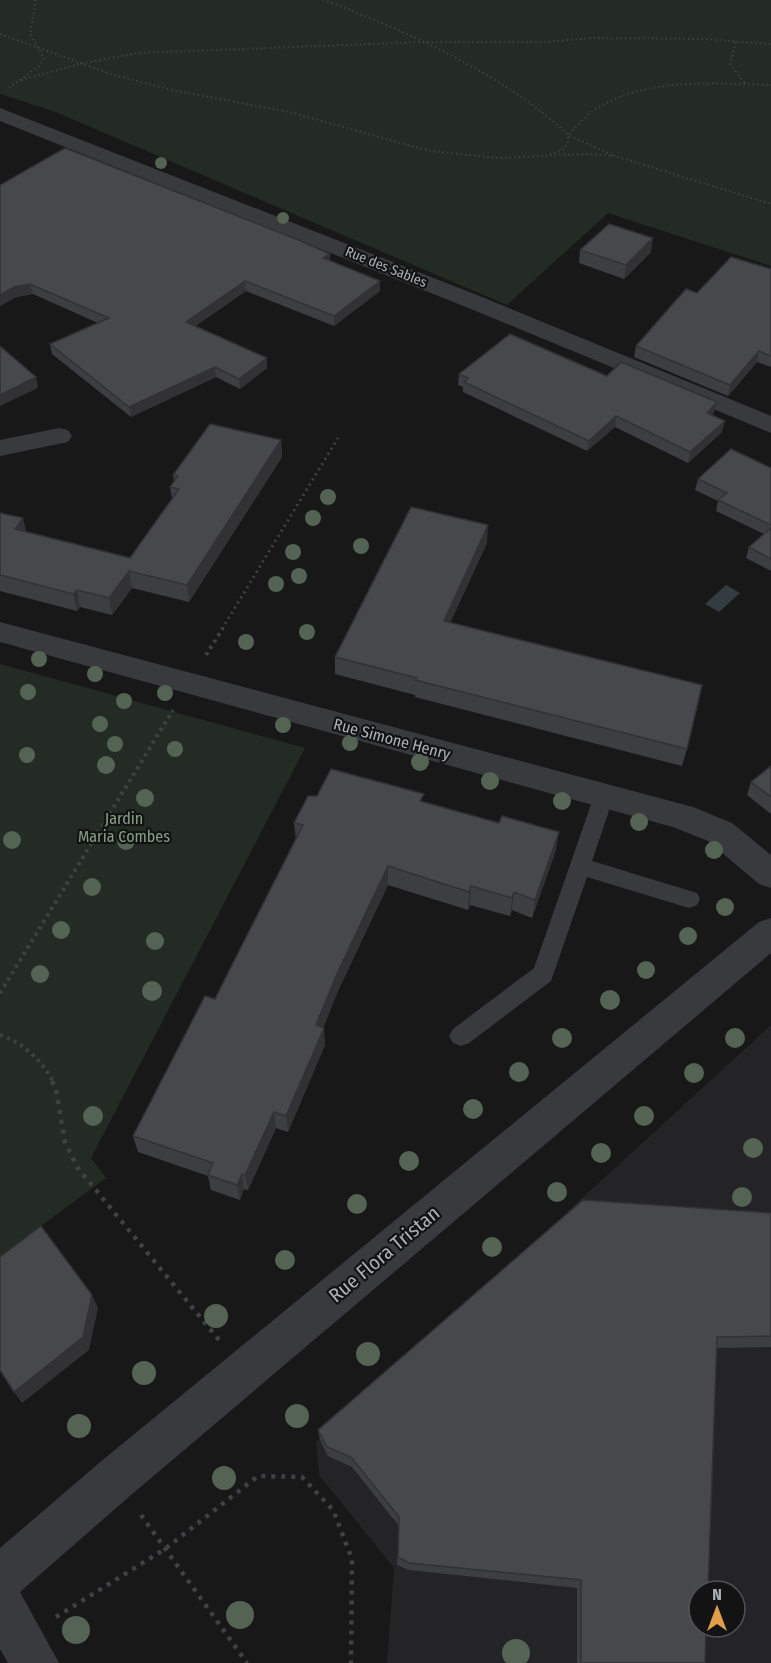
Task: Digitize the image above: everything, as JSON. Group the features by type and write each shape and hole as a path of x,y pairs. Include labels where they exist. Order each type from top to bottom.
{"street":[{"name":"Rue des Sables","path":"0,114 474,302 771,424"},
{"path":"0,448 58,436"},
{"name":"Rue Simone Henry","path":"0,632 188,685 681,816 720,832 771,874"},
{"name":"Rue Flora Tristan","path":"0,1578 245,1370 771,932"},
{"path":"0,1604 35,1663"}],"lane":[{"path":"461,1036 543,974 604,796"},
{"path":"579,866 689,899"}],"path":[{"path":"8,88 40,65 44,58 30,34 36,0"},
{"path":"323,0 424,42 489,78 555,122 568,135 615,156 771,204"},
{"path":"0,34 79,64 172,90 289,112 430,151 498,158 615,156"},
{"path":"21,80 79,64 138,53 279,50 424,42 542,42 641,37 771,44"},
{"path":"736,42 730,64 746,84"},
{"path":"545,156 561,151 568,143 568,135 601,105 655,89 687,84 771,85"},
{"path":"0,993 338,438"},
{"path":"0,1035 18,1041 47,1070 56,1090 65,1142 77,1167 245,1370"},
{"path":"55,1617 165,1549 258,1476 302,1477 333,1510 352,1559 351,1663"},
{"path":"115,1479 247,1663"}],"shaded area":[{"path":"726,585 740,593 719,612 705,604"},
{"path":"771,1025 771,1663 387,1663 394,1568 319,1475 316,1442"}],"green space":[{"path":"0,0 771,0 771,266 608,213 507,305 53,111 0,94"},
{"name":"Jardin Maria Combes","path":"0,664 305,748 91,1158 106,1178 0,1256"}],"building":[{"path":"65,148 301,241 330,254 323,258 380,281 334,316 245,281 186,322 267,358 239,379 215,367 129,407 50,344 109,318 30,284 14,287 0,295 0,185"},
{"path":"609,224 653,238 626,265 580,250"},
{"path":"731,257 771,269 771,356 759,351 730,385 636,346 686,289 697,293"},
{"path":"510,334 607,376 621,362 717,402 707,413 725,421 690,452 616,416 589,441 464,382 468,378 459,374"},
{"path":"0,346 36,377 0,395"},
{"path":"210,424 281,440 187,585 129,571 109,598 77,590 73,594 0,575 0,513 23,518 15,529 130,558 179,489 170,487 178,476 173,475"},
{"path":"731,449 771,468 771,525 718,500 727,493 698,479"},
{"path":"411,507 488,525 444,621 702,685 687,749 415,680 417,678 335,657"},
{"path":"771,528 771,559 749,547"},
{"path":"771,766 771,797 751,782"},
{"path":"331,769 424,794 420,801 499,823 502,816 559,832 535,900 514,892 512,898 471,886 469,892 388,866 336,976 316,1025 324,1028 286,1116 274,1112 245,1175 242,1174 237,1185 208,1175 213,1163 133,1136 205,996 215,999 303,825 294,823 308,796 317,796"},
{"path":"583,1200 771,1213 771,1336 717,1337 708,1579 687,1579 687,1639 706,1639 705,1663 581,1663 581,1580 409,1563 398,1557 399,1517 351,1457 327,1447 318,1430"},
{"path":"41,1226 92,1295 83,1337 14,1392 0,1370 0,1257"}]}
